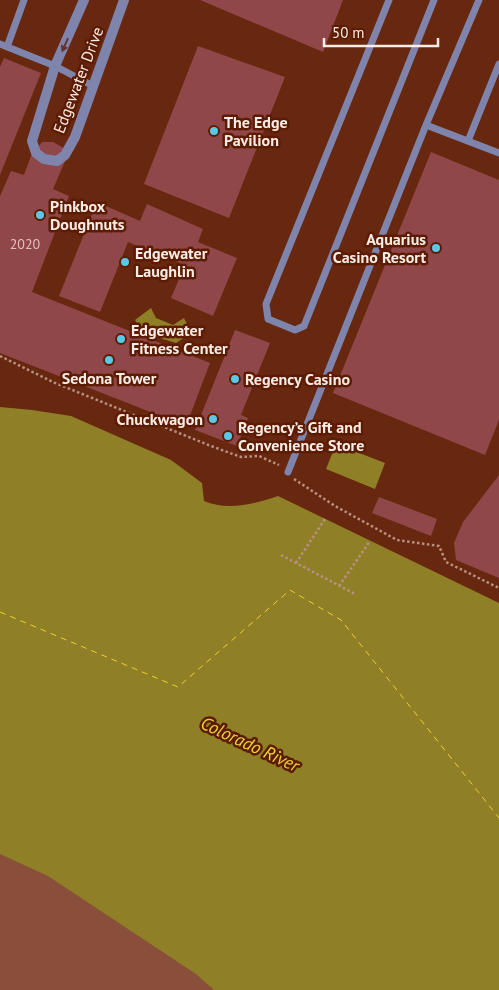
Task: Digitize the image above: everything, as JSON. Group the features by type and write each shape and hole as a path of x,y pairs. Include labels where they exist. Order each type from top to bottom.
{"street":[{"name":"Edgewater Drive","path":"84,0 55,66 32,141 36,153 44,159 57,161 65,155 74,137 124,0"}],"lane":[{"path":"24,0 3,45 55,66 93,86"},
{"path":"389,0 266,304 268,319 295,330 304,326 434,0"},
{"path":"288,472 426,125 479,0"},
{"path":"468,141 499,64"},
{"path":"426,125 499,153"}],"path":[{"path":"0,356 55,383 211,446 242,456 259,456 282,466 293,478 335,506 397,540 439,546 446,562 499,588"},
{"path":"296,563 325,519"},
{"path":"339,586 370,540"},
{"path":"281,555 355,594"}],"shaded area":[{"path":"0,803 423,990 0,990"}],"water":[{"path":"151,308 156,318 173,325 184,318 191,333 176,343 143,333 135,320"},
{"name":"Colorado River","path":"0,407 71,416 171,460 202,483 204,501 213,504 222,506 241,505 260,502 278,496 499,603 499,990 214,990 196,974 48,876 0,854"},
{"path":"336,444 385,463 375,489 326,469"}],"building":[{"path":"200,0 343,0 323,52"},
{"name":"The Edge Pavilion","path":"198,46 285,77 229,218 144,184"},
{"path":"4,58 41,73 0,175 0,67"},
{"name":"Sedona Tower","path":"42,142 53,142 64,148 66,159 53,189 69,196 32,292 210,363 186,426 0,353 0,196 11,171 24,175 31,156"},
{"path":"431,152 499,180 499,420 485,455 333,393"},
{"path":"97,202 140,221 147,204 203,229 198,242 237,258 213,316 171,298 185,265 128,242 100,312 59,296"},
{"name":"Regency Casino","path":"235,330 270,343 241,415 248,418 237,446 195,430"},
{"path":"499,475 499,578 456,560 454,543 463,522"},
{"path":"379,497 437,519 431,536 372,513"}],"ferry route":[{"path":"0,612 178,687 290,590 341,620 499,818"}],"place":[{"name":"The Edge Pavilion","path":"214,131"},
{"name":"Pinkbox Doughnuts","path":"40,215"},
{"name":"Aquarius Casino Resort","path":"436,248"},
{"name":"Edgewater Laughlin","path":"125,262"},
{"name":"Edgewater Fitness Center","path":"121,339"},
{"name":"Sedona Tower","path":"109,360"},
{"name":"Regency Casino","path":"235,379"},
{"name":"Chuckwagon","path":"213,419"},
{"name":"Regency’s Gift and Convenience Store","path":"228,436"}]}
